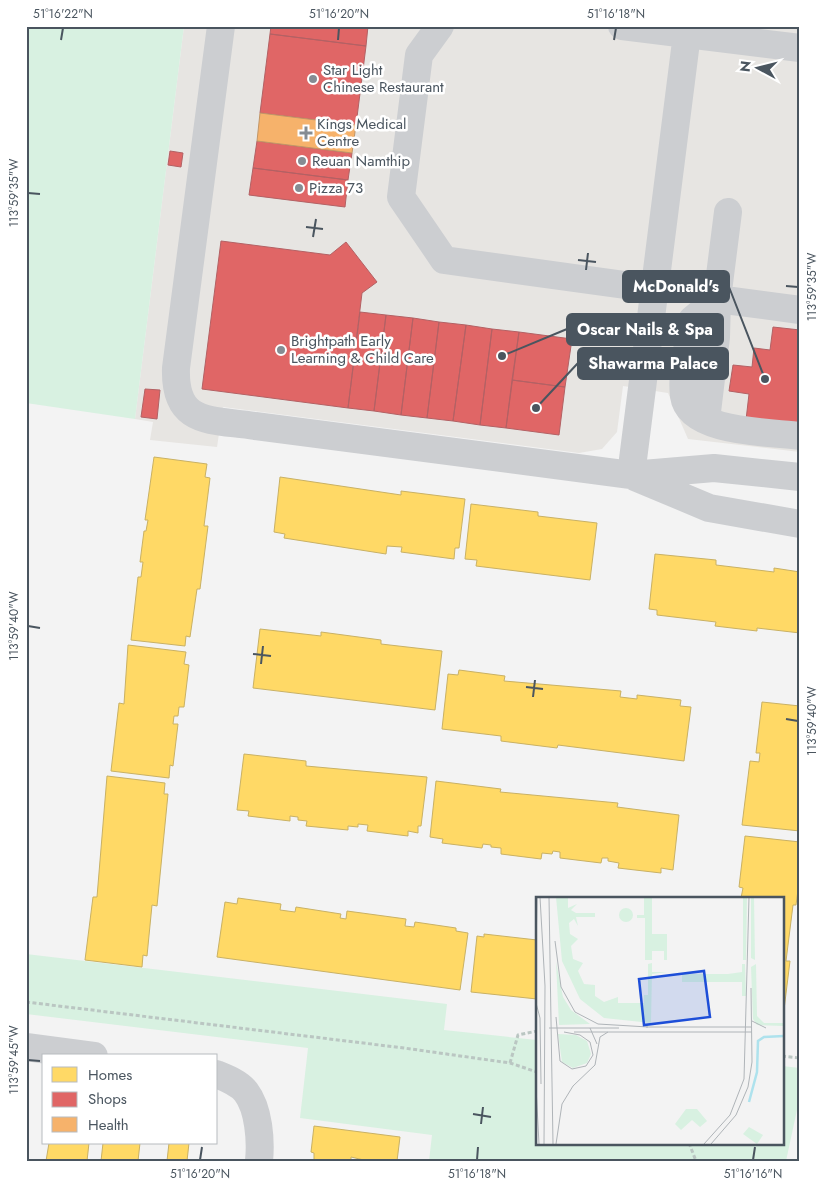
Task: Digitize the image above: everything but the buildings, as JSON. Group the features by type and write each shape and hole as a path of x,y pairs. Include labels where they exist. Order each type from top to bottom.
{"street":[{"path":"221,26 176,368 176,386 182,405 196,416 255,426 631,475 714,468 800,477"},
{"path":"440,26 420,54 401,197 444,260 654,289"},
{"path":"622,26 687,30 800,48"},
{"path":"631,475 687,30"},
{"path":"728,212 717,299 692,320 685,370 684,397 693,412 714,426 800,436"},
{"path":"717,299 800,310"},
{"path":"631,475 709,508 800,524"},
{"path":"26,1047 79,1054"},
{"path":"218,1075 230,1079 246,1092 261,1139 259,1161"}],"path":[{"path":"26,1002 510,1063 536,1072"},
{"path":"510,1063 518,1035 536,1032"},
{"path":"784,1056 800,1058"},
{"path":"689,1144 696,1161"}],"shaded area":[{"path":"184,26 800,26 800,452 688,439 668,393 623,386 617,432 602,449 579,453 223,407 217,447 150,440 153,422 135,419"}],"green space":[{"path":"26,26 184,26 135,419 26,403"},
{"path":"26,954 447,1004 444,1030 536,1040 536,1144 784,1144 784,1066 800,1068 800,1096 786,1161 429,1161 432,1135 300,1118 308,1048 26,1014"}],"place":[{"name":"Star Light Chinese Restaurant","path":"313,79"},
{"name":"Kings Medical Centre","path":"306,133"},
{"name":"Reuan Namthip","path":"302,161"},
{"name":"Pizza 73","path":"299,188"},
{"name":"Brightpath Early Learning & Child Care","path":"281,350"},
{"name":"Oscar Nails & Spa","path":"502,356"},
{"name":"McDonald's","path":"765,379"},
{"name":"Shawarma Palace","path":"536,408"}]}
